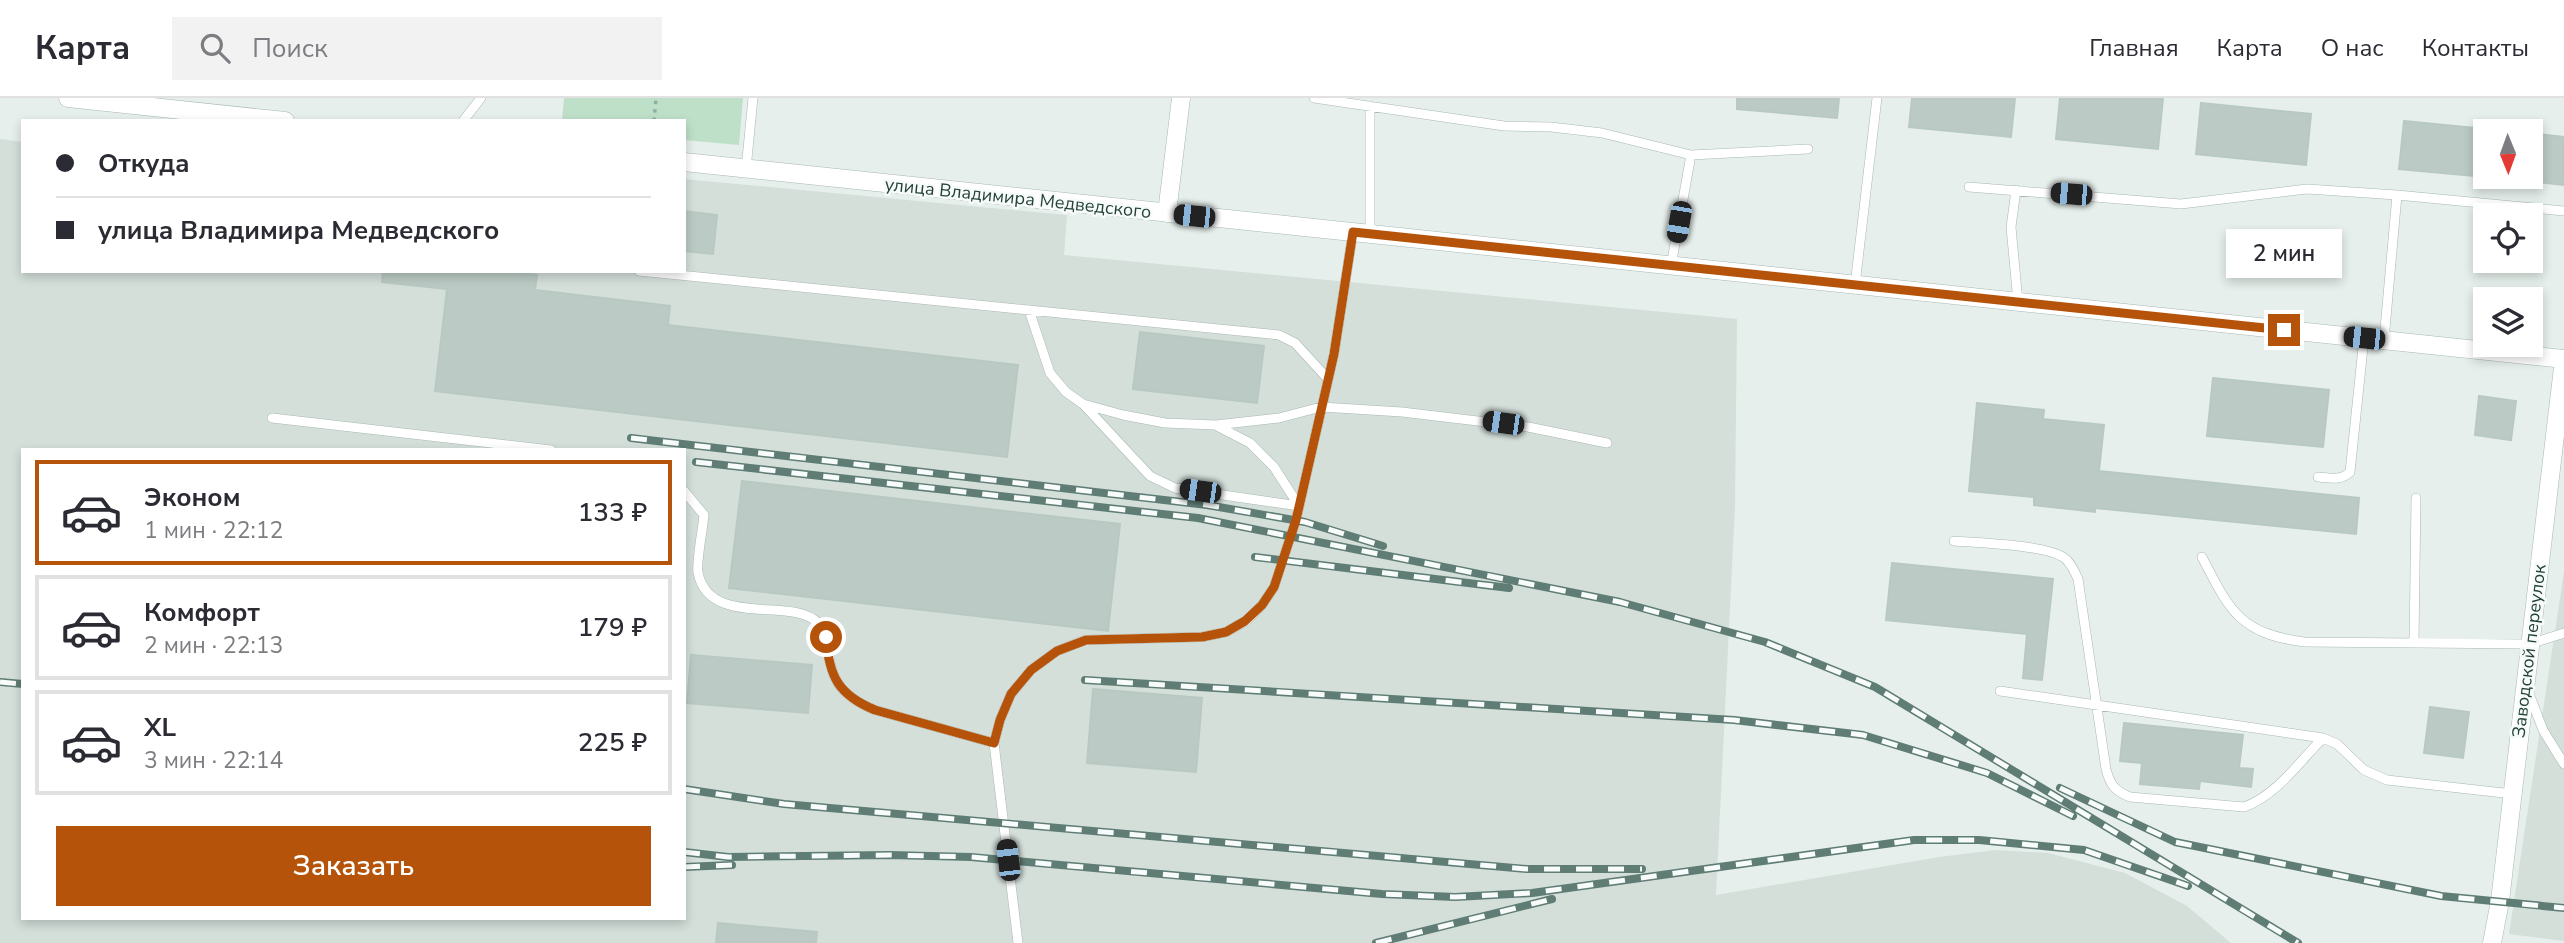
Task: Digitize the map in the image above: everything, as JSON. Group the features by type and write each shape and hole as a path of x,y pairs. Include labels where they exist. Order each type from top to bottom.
{"street":[{"path":"68,98 266,119"},
{"path":"1167,213 1181,98"},
{"name":"улица Владимира Медведского","path":"686,163 2564,359"},
{"name":"Заводской переулок","path":"2492,943 2500,901 2564,359"}],"lane":[{"path":"465,119 481,98"},
{"path":"746,169 752,98"},
{"path":"1314,98 1504,126 1551,127 1602,133 1691,155 1808,149"},
{"path":"1855,285 1877,98"},
{"path":"1018,943 994,743 1000,720 1011,694 1031,670 1057,651 1086,640 1202,637 1226,632 1245,621 1262,605 1274,587 1299,506 1361,233 1370,106"},
{"path":"1671,266 1691,155"},
{"path":"1969,187 2181,204 2294,190 2398,195 2564,211"},
{"path":"2016,190 2011,227 2018,302"},
{"path":"2384,341 2398,195"},
{"path":"659,273 1279,335 1295,343 1328,379"},
{"path":"1029,310 1050,373 1150,476 1175,488 1299,506"},
{"path":"2318,477 2338,479 2350,472 2364,338"},
{"path":"1083,404 1165,423 1216,425 1279,418 1321,407 1454,416 1607,443"},
{"path":"272,418 534,448"},
{"path":"1216,425 1250,443 1274,467 1299,506"},
{"path":"686,493 704,515 698,573 706,589 716,599 731,606 811,615 821,625 826,637 835,679 856,703 994,743"},
{"path":"2414,643 2416,498"},
{"path":"1954,541 2042,550 2062,556 2073,566 2078,579 2110,783 2118,792 2130,797 2244,807 2257,803 2268,794 2323,738"},
{"path":"2202,557 2231,609 2250,626 2275,638 2304,642 2530,643 2564,633"},
{"path":"2525,683 2543,730 2564,764"},
{"path":"2000,691 2323,738 2337,744 2364,770 2387,780 2513,794"}],"path":[{"path":"654,119 656,98"}],"shaded area":[{"path":"0,139 21,142 21,273 686,273 686,179 1067,215 1064,255 1737,319 1735,505 1716,895 1939,857 1995,850 2048,853 2125,873 2187,906 2231,943 0,943"},
{"path":"2564,572 2564,941 2509,934"}],"green space":[{"path":"564,98 743,98 739,145 686,140 686,119 562,119"}],"building":[{"path":"1737,98 1839,98 1837,118 1737,109"},
{"path":"1912,98 2015,98 2011,137 1909,127"},
{"path":"2060,98 2163,98 2158,149 2056,139"},
{"path":"2201,103 2311,114 2306,165 2196,154"},
{"path":"2404,121 2473,128 2473,176 2399,169"},
{"path":"2543,135 2564,137 2564,185 2543,183"},
{"path":"686,211 717,215 713,254 686,251"},
{"path":"383,273 537,275 535,290 670,306 668,325 1018,365 1007,457 435,391 447,289 382,282"},
{"path":"1140,332 1264,346 1257,403 1133,389"},
{"path":"2213,378 2329,390 2323,447 2207,436"},
{"path":"2479,396 2516,401 2511,440 2475,435"},
{"path":"1977,403 2044,410 2043,419 2104,425 2099,471 2359,498 2356,534 2095,508 2095,512 2034,505 2034,497 1969,491"},
{"path":"742,481 1120,524 1108,631 729,588"},
{"path":"1892,563 2053,579 2042,680 2023,678 2027,634 1886,620"},
{"path":"691,655 812,665 808,713 687,703"},
{"path":"1093,689 1202,698 1196,772 1087,763"},
{"path":"2430,707 2469,712 2463,758 2424,753"},
{"path":"2124,723 2243,735 2239,768 2253,769 2251,787 2200,781 2199,789 2140,784 2142,763 2120,761"},
{"path":"718,923 817,932 816,943 716,943"}],"railway":[{"path":"631,438 1207,505 1305,522 1383,546"},
{"path":"696,462 1198,518 1620,602 1765,642 1875,687 2298,943"},
{"path":"1255,557 1509,588"},
{"path":"1085,680 1734,720 1863,735 1987,773 2073,816"},
{"path":"0,682 21,684"},
{"path":"2060,788 2175,842 2441,896 2564,908"},
{"path":"686,789 784,804 1527,869 1642,869"},
{"path":"686,852 728,857 971,857 1382,894 1455,897 1532,893 1914,840 1979,840 2084,850 2188,886"},
{"path":"686,867 732,865"},
{"path":"1376,943 1552,899"}],"route":[{"path":"826,637 835,679 856,703 994,743 1011,694 1031,670 1057,651 1086,640 1202,637 1226,632 1245,621 1262,605 1274,587 1296,520 1334,354 1353,232 2284,330"}]}
